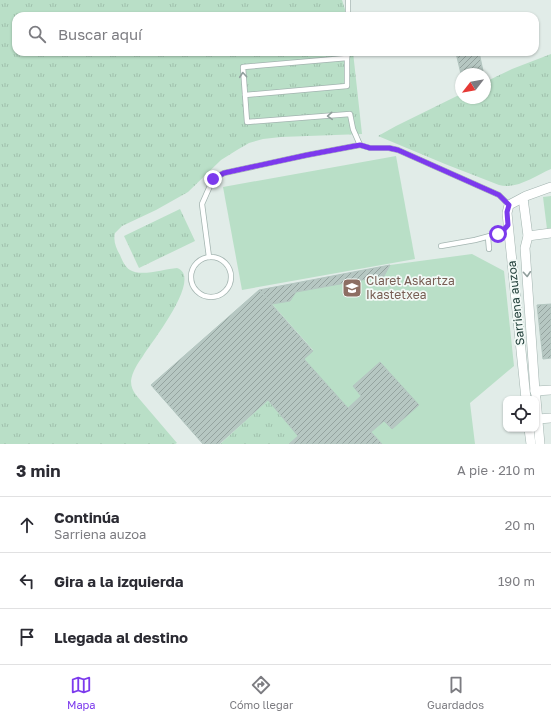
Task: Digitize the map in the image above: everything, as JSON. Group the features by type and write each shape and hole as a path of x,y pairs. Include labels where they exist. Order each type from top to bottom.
{"street":[{"path":"509,205 551,187"},
{"path":"523,198 528,236 524,248 536,396 551,390"},
{"name":"Sarriena auzoa","path":"509,205 507,212 508,225 526,396"},
{"path":"528,236 551,233"},
{"path":"539,419 551,418"},
{"path":"529,432 531,444"},
{"path":"539,432 540,444"}],"lane":[{"path":"348,0 348,12"},
{"path":"245,95 347,86 347,58 243,67 245,95 247,122 350,114 352,129 360,145"},
{"path":"209,257 202,204 213,179 224,173 360,145 370,148 389,148 398,150 499,195 509,205"},
{"path":"441,246 501,233 508,225"},
{"path":"488,237 489,249"},
{"path":"209,257 216,257 222,260 230,271 231,278 226,290 214,296 201,294 193,285 191,279 194,267 203,258 209,257"}],"green space":[{"path":"0,0 342,0 346,12 12,12 12,56 353,56 362,134 281,137 263,139 249,143 221,160 188,192 156,210 122,226 115,233 114,239 116,247 124,263 130,270 146,273 177,268 184,274 184,284 180,297 173,311 137,365 131,381 135,393 177,443 0,444"},
{"path":"551,54 551,169 519,184 512,186 499,185 378,136 455,97 455,104 491,104 491,79 512,69"},
{"path":"396,156 415,259 242,290 223,187"},
{"path":"551,196 551,229 547,229 543,197"},
{"path":"180,209 195,241 139,268 124,236"},
{"path":"472,254 504,271 514,366 470,403 475,444 382,444 371,432 384,421 392,429 418,405 380,362 353,386 361,396 348,408 304,359 313,350 272,304 290,301 296,292 384,276 390,265"},
{"path":"268,400 298,436 289,444 220,444"}],"building":[{"path":"457,56 480,56 482,68 460,68"},
{"path":"390,265 384,276 296,292 290,301 272,304 259,290"},
{"path":"259,290 313,351 304,359 348,408 361,396 353,386 380,362 419,405 392,429 384,421 371,432 382,444 289,444 298,436 268,400 219,444 203,444 151,385"},
{"path":"551,304 551,358 543,359 537,305"}],"place":[{"name":"Claret Askartza Ikastetxea","path":"352,288"}],"route":[{"path":"213,179 224,173 360,145 370,148 389,148 398,150 499,195 509,205 507,212 508,225 501,233 498,234"}]}
